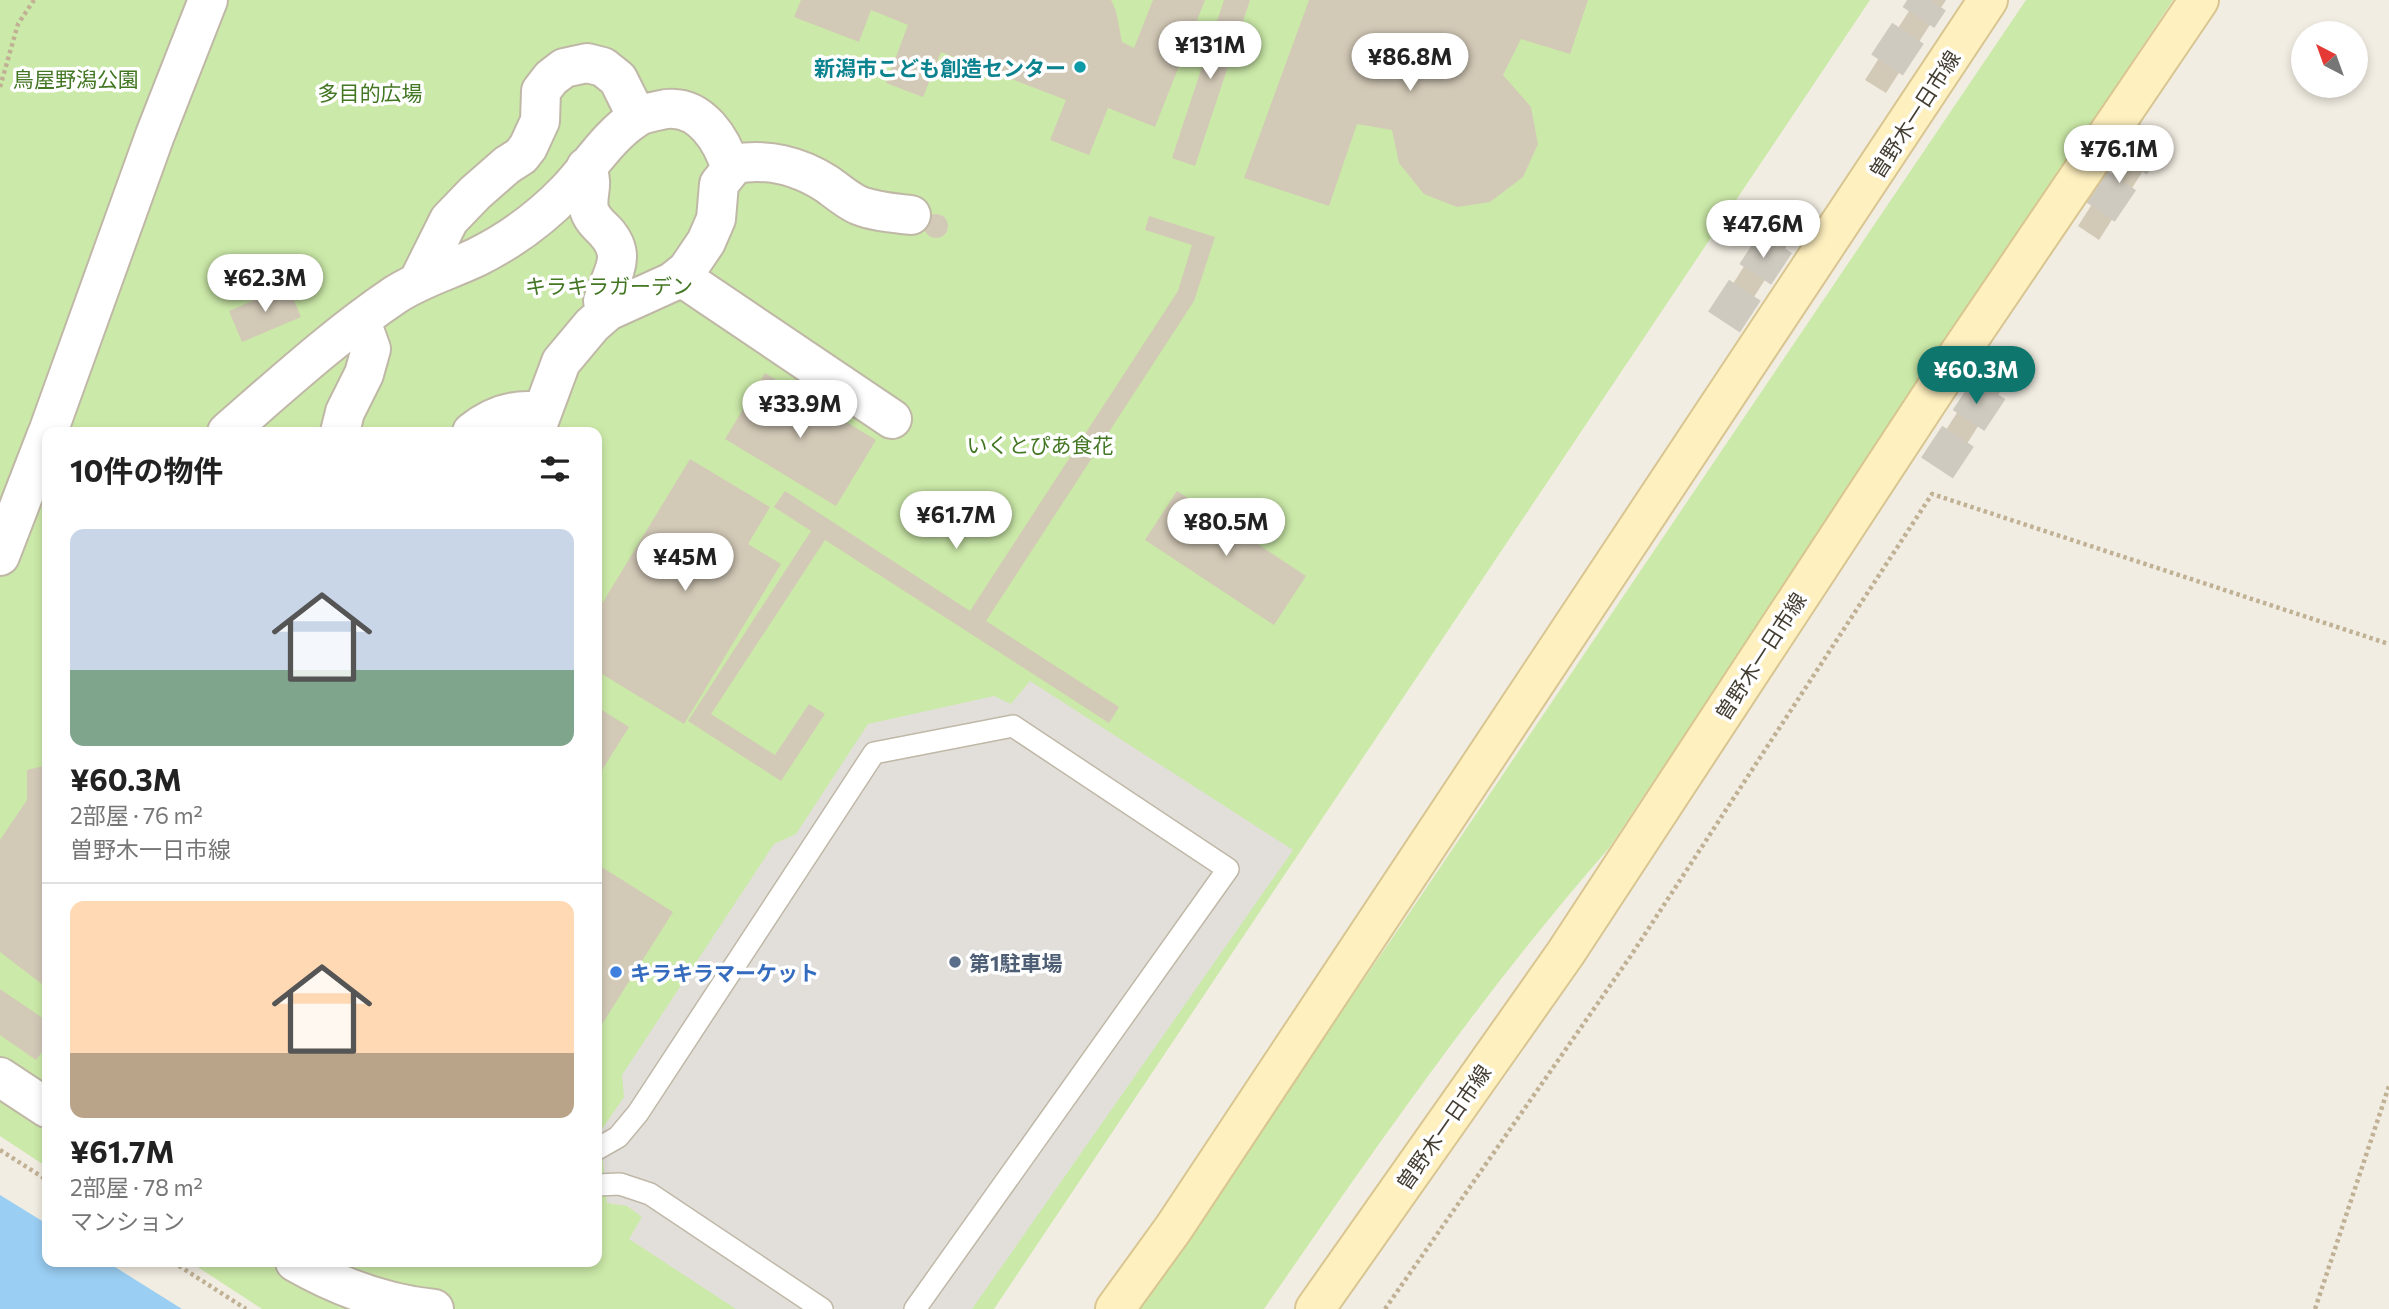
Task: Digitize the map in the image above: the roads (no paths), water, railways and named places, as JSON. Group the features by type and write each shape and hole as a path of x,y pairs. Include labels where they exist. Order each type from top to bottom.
{"main road":[{"name":"曽野木一日市線","path":"1115,1309 1173,1229 1988,0"},
{"name":"曽野木一日市線","path":"1315,1309 1565,954 1952,364 2199,0"}],"street":[{"path":"50,427 155,135 208,0"},
{"path":"418,282 449,220 475,193 521,156 528,147 540,121 541,91 551,78 564,68 587,63 603,67 618,79 636,117"},
{"path":"233,427 395,295 509,239 567,191 586,167 636,117 669,109 687,112 700,118 715,134 726,153 731,169"},
{"path":"479,427 490,419 526,409 538,422 561,362 579,340 608,311 672,282 687,270 706,242 716,219 719,184 735,164 751,161 776,162 825,183 858,204 911,215"},
{"path":"586,167 590,176 590,211 617,247 615,274 603,301 608,311"},
{"path":"680,276 892,419"},
{"path":"341,427 345,412 364,374 371,349 361,321"},
{"path":"0,556 42,448"},
{"path":"0,1077 42,1105"},
{"path":"306,1267 360,1292 412,1307 434,1309"}],"lane":[{"path":"602,1146 618,1137 638,1113 874,753 1013,726 1228,869 915,1309"},
{"path":"602,1185 620,1184 650,1194 822,1309"}],"water":[{"path":"0,1195 42,1221 42,1267 115,1267 182,1309 0,1309"}],"tunnel":[{"path":"1887,65 1930,0"},
{"path":"2099,211 2159,123"},
{"path":"1724,322 1791,220"},
{"path":"1937,468 2004,367"}],"place":[{"name":"新潟市こども創造センター","path":"1080,67"},
{"name":"第1駐車場","path":"955,962"},
{"name":"キラキラマーケット","path":"616,972"}],"park label":[{"name":"鳥屋野潟公園","path":"76,78"},
{"name":"多目的広場","path":"370,92"},
{"name":"キラキラガーデン","path":"609,285"},
{"name":"いくとぴあ食花","path":"1040,444"}]}
